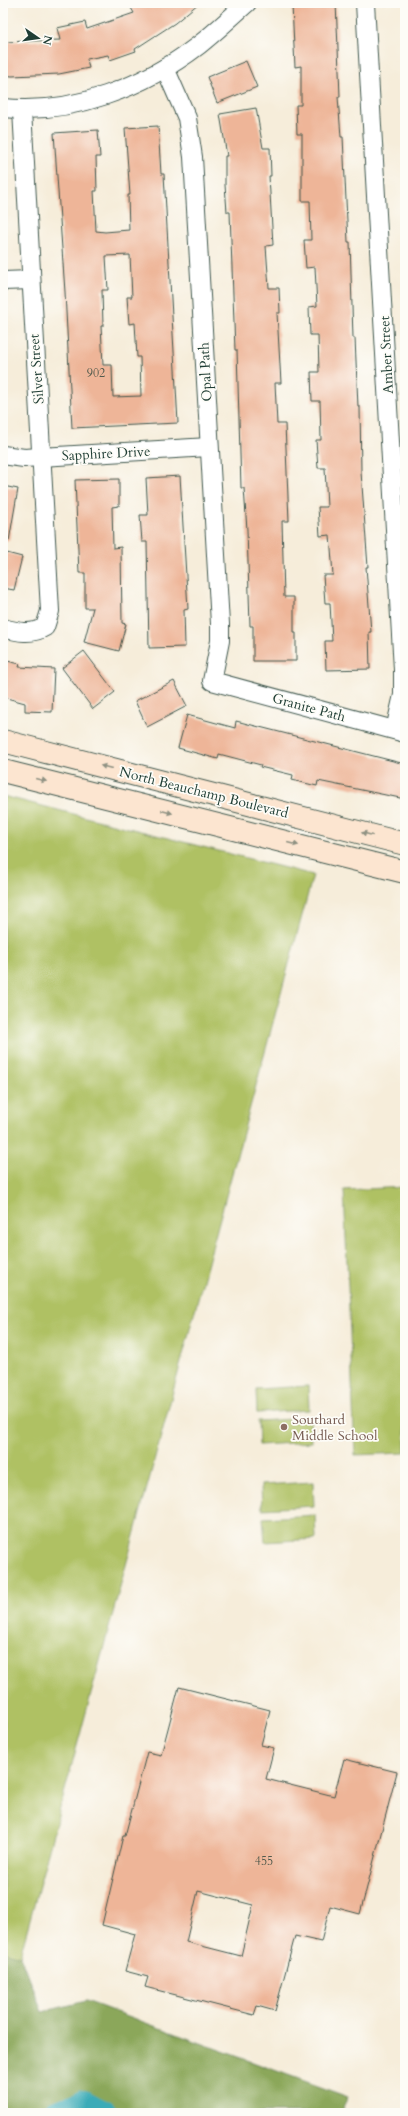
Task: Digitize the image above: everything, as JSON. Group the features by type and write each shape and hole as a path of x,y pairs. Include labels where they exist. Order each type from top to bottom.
{"street":[{"path":"3,108 22,110 76,103 141,82 199,45 247,3"},
{"name":"Amber Street","path":"365,3 403,670 403,695 400,731"},
{"name":"Opal Path","path":"165,68 181,102 191,136 220,641 212,681"},
{"name":"Silver Street","path":"3,628 30,632 38,631 45,627 49,620 50,598 22,110"},
{"path":"3,281 31,280"},
{"name":"Sapphire Drive","path":"3,455 24,458 209,447"},
{"name":"Granite Path","path":"212,681 400,731"},
{"name":"North Beauchamp Boulevard","path":"3,741 405,844"},
{"name":"North Beauchamp Boulevard","path":"3,771 405,872"}],"green space":[{"path":"3,796 313,875 20,1956 3,1951"},
{"path":"405,1187 405,1453 355,1455 344,1190"},
{"path":"308,1386 309,1410 257,1413 256,1389"},
{"path":"310,1418 311,1442 259,1445 258,1421"},
{"path":"313,1482 314,1506 262,1509 261,1485"},
{"path":"315,1515 316,1539 265,1542 263,1518"},
{"path":"3,1951 20,1956 42,2012 86,2001 348,2097 340,2113 3,2113"}],"building":[{"path":"128,3 199,3 175,23 135,49 136,51 110,60 108,55 87,59 89,68 59,74 3,75 3,42 60,40 57,28 85,22 87,29 134,13"},
{"path":"336,3 340,97 338,97 341,137 343,137 348,242 350,242 353,338 355,338 358,407 360,407 361,472 371,632 369,632 370,669 326,670 325,641 332,641 330,603 325,603 323,575 333,575 330,535 320,536 318,507 327,507 325,468 318,468 316,440 321,440 320,401 312,401 311,372 319,372 318,335 310,335 309,307 317,306 315,267 306,268 304,240 311,240 310,201 302,201 302,134 297,134 296,105 301,105 301,66 295,67 292,5"},
{"path":"246,61 257,87 217,103 207,77"},
{"path":"256,108 263,148 270,148 271,176 269,176 273,245 266,246 269,288 279,288 280,313 277,313 281,383 275,383 277,424 285,424 289,521 282,521 284,597 294,597 296,661 253,661 253,626 250,626 247,530 244,488 241,488 237,350 235,350 230,212 227,212 225,185 225,156 227,156 220,114"},
{"path":"158,126 161,174 164,174 178,423 72,428 65,292 54,133 98,130 100,157 96,157 97,191 94,191 96,231 105,232 129,230 128,195 130,195 125,128","holes":["130,255 132,297 127,297 129,324 135,323 137,357 140,357 141,396 113,397 112,365 103,365 101,326 103,326 102,290 108,290 106,256"]},
{"path":"180,476 188,609 184,610 185,647 149,648 147,542 142,542 140,515 148,515 146,478"},
{"path":"119,479 119,506 112,507 113,548 121,547 122,623 126,624 119,651 84,642 93,608 85,608 85,573 79,573 75,480"},
{"path":"3,486 18,489 9,541 3,541"},
{"path":"3,552 22,557 14,590 3,588"},
{"path":"84,651 115,692 93,709 62,668"},
{"path":"3,660 20,664 19,667 54,669 52,712 25,711 25,703 3,697"},
{"path":"174,681 187,706 147,727 135,701"},
{"path":"187,715 235,728 236,721 405,764 405,799 318,781 317,786 292,780 293,775 260,767 261,765 219,754 218,759 178,748"},
{"path":"179,1687 270,1710 261,1745 274,1748 266,1779 334,1796 344,1759 397,1772 360,1914 330,1906 321,1942 295,1936 275,2011 257,2006 254,2015 145,1987 148,1977 125,1971 135,1934 102,1925 123,1836 125,1836 147,1752 161,1755","holes":["198,1891 253,1905 241,1956 186,1942"]}],"waterway":[{"path":"57,2113 84,2103 103,2113"}],"place":[{"name":"Southard Middle School","path":"284,1427"}]}
